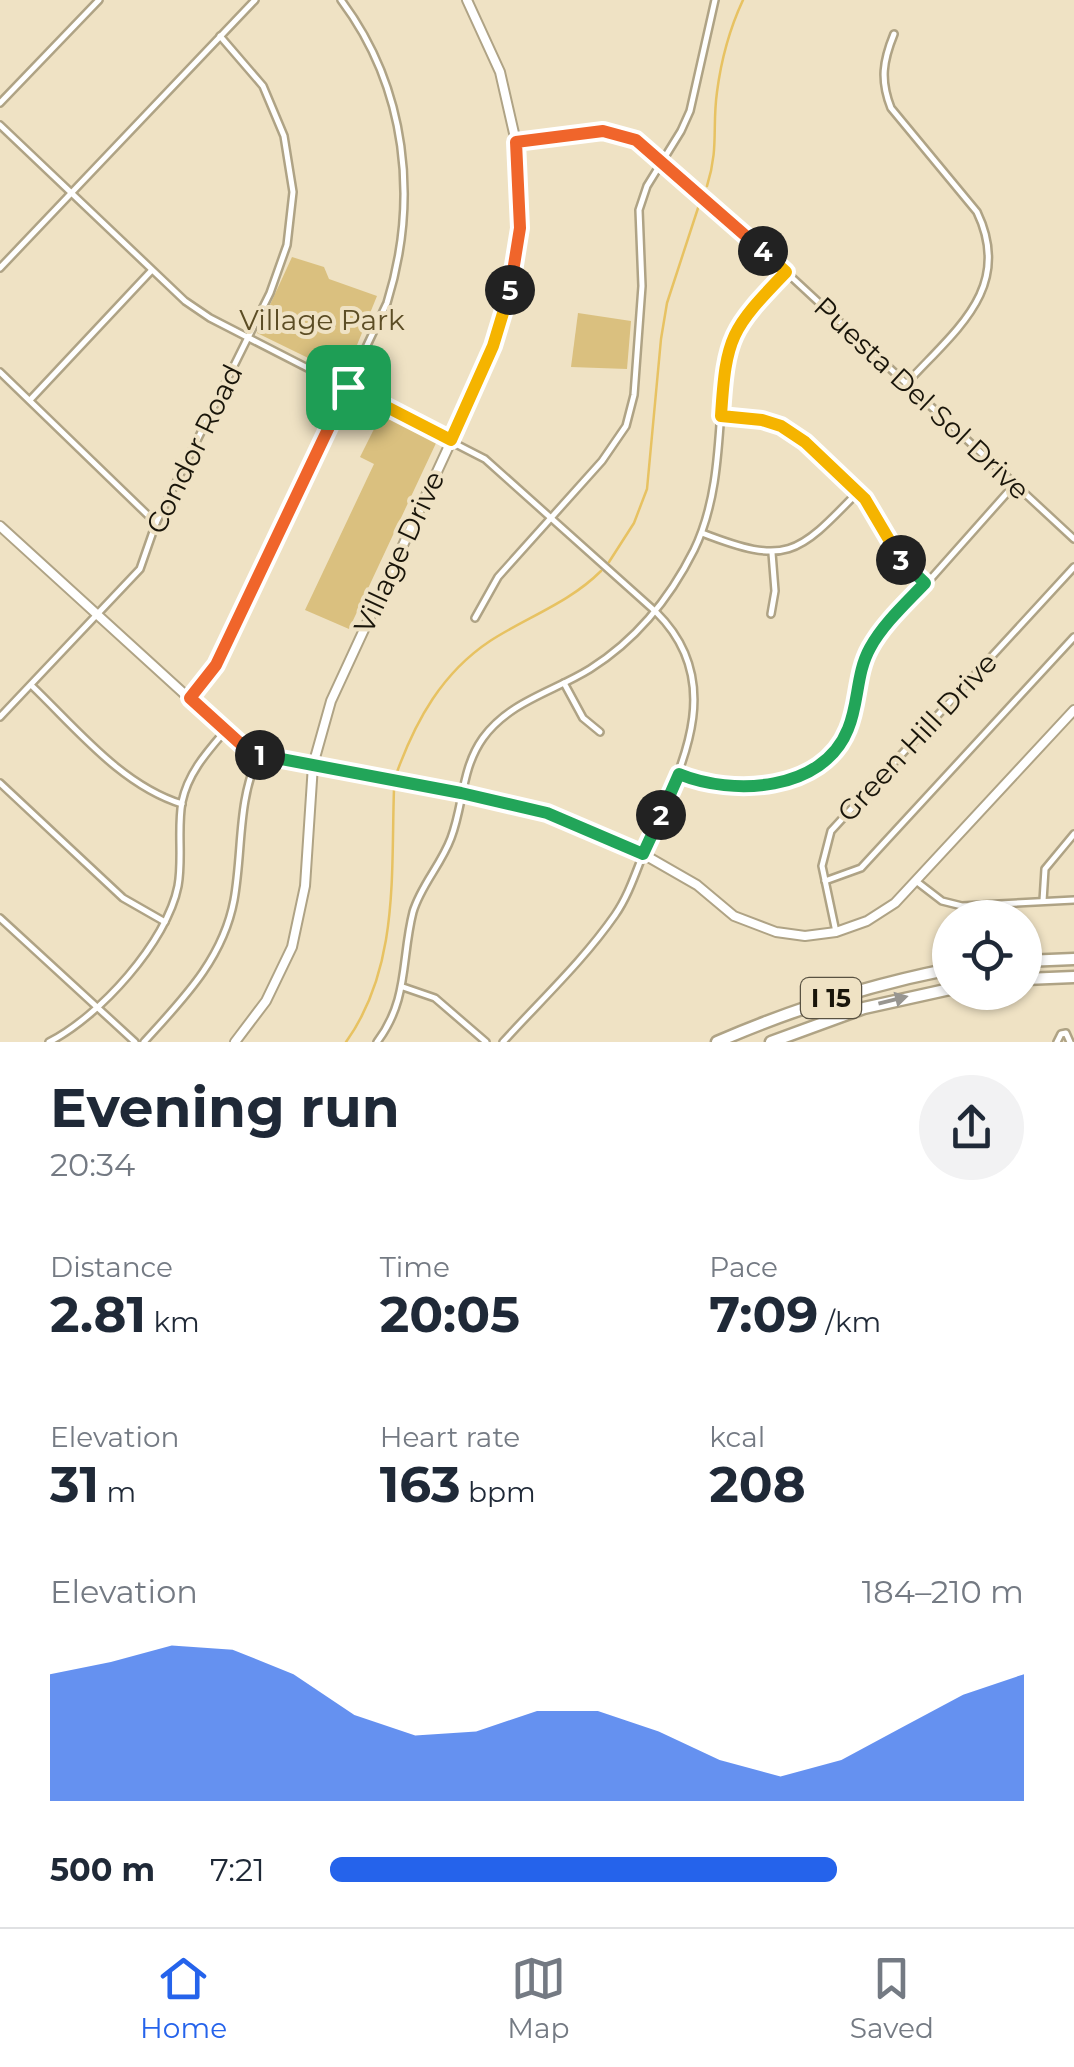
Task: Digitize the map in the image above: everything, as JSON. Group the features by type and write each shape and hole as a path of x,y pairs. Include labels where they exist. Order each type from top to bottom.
{"highway":[{"path":"1042,961 1074,960"},
{"name":"I 15","path":"717,1042 854,990 932,974"},
{"path":"1042,979 1074,978"},
{"name":"I 15","path":"771,1042 864,1008 932,993"}],"street":[{"path":"0,103 99,0"},
{"path":"0,268 255,0"},
{"path":"190,698 216,665 387,303 397,270 405,215 399,134 370,45 341,0"},
{"name":"Village Drive","path":"235,1042 266,1001 296,931 305,886 314,765 321,732 344,671 493,346 509,295 520,228 516,142 500,72 467,0"},
{"path":"475,618 498,577 611,450 626,426 632,406 642,286 638,219 642,197 690,111 715,0"},
{"path":"894,34 882,70 885,94 891,108 977,212 985,230 990,262 987,282 969,315 906,384"},
{"name":"Condor Road","path":"0,718 140,569 156,523 270,293 287,244 294,192 280,124 263,86 220,36"},
{"path":"0,125 196,310 451,440 498,468 656,612 680,640 691,667 692,730 679,774 615,915 503,1042"},
{"name":"Puesta Del Sol Drive","path":"516,142 613,132 636,140 786,272 1074,539"},
{"path":"30,400 152,270"},
{"path":"377,1042 391,1020 403,987 414,910 450,840 474,752 496,723 521,703 564,683 611,653 656,612 682,573 702,533 717,462 724,370 731,336 786,272"},
{"path":"1,374 156,523"},
{"path":"721,416 762,420 793,433 858,492 901,559 925,583"},
{"path":"679,774 730,788 784,780 818,766 838,748 849,728 871,646 1015,484"},
{"path":"702,533 751,551 772,553 792,549 811,539 858,492"},
{"path":"0,541 4,530 225,731 259,755 547,813 643,854 697,885 721,907 776,932 805,936 836,932 880,913 916,881 1074,710"},
{"path":"771,614 775,591 772,553"},
{"name":"Green Hill Drive","path":"836,932 823,852 838,823 1074,567"},
{"path":"825,881 860,868 1074,636"},
{"path":"564,683 583,718 600,732"},
{"path":"30,685 132,780 160,797 182,804"},
{"path":"49,1042 97,1006 152,945 166,922 177,888 182,804 196,768 225,731"},
{"path":"144,1042 203,976 221,943 234,904 242,805 259,755"},
{"path":"0,783 123,898 166,922"},
{"path":"1043,901 1046,870 1074,834"},
{"path":"916,881 930,894 954,905 1074,900"},
{"path":"0,918 135,1042"},
{"path":"403,987 446,1005 486,1042"},
{"path":"1057,1042 1061,1034 1066,1034 1070,1042"}],"green space":[{"name":"Village Park","path":"292,257 324,267 329,279 377,296 346,372 341,374 257,333"},
{"path":"578,313 631,321 627,369 571,367"},
{"path":"382,413 437,441 349,629 305,610 374,464 360,457"}],"waterway":[{"path":"707,186 721,68 743,0"},
{"path":"609,562 634,523 647,489 667,303 699,205"},
{"path":"397,772 422,716 458,668 490,641 562,601 601,571"},
{"path":"346,1042 363,1013 384,952 389,920 394,789"}],"route":[{"path":"592,132 624,135 646,147 786,272 731,336 721,416 762,420 781,426 805,442 865,499 901,559 925,583 871,646 849,728 828,758 801,775 742,787 718,787 679,774 643,854 547,813 259,755 243,746 190,698 216,665 348,387 451,440 493,346 516,263 520,187 516,142 592,132"}]}
